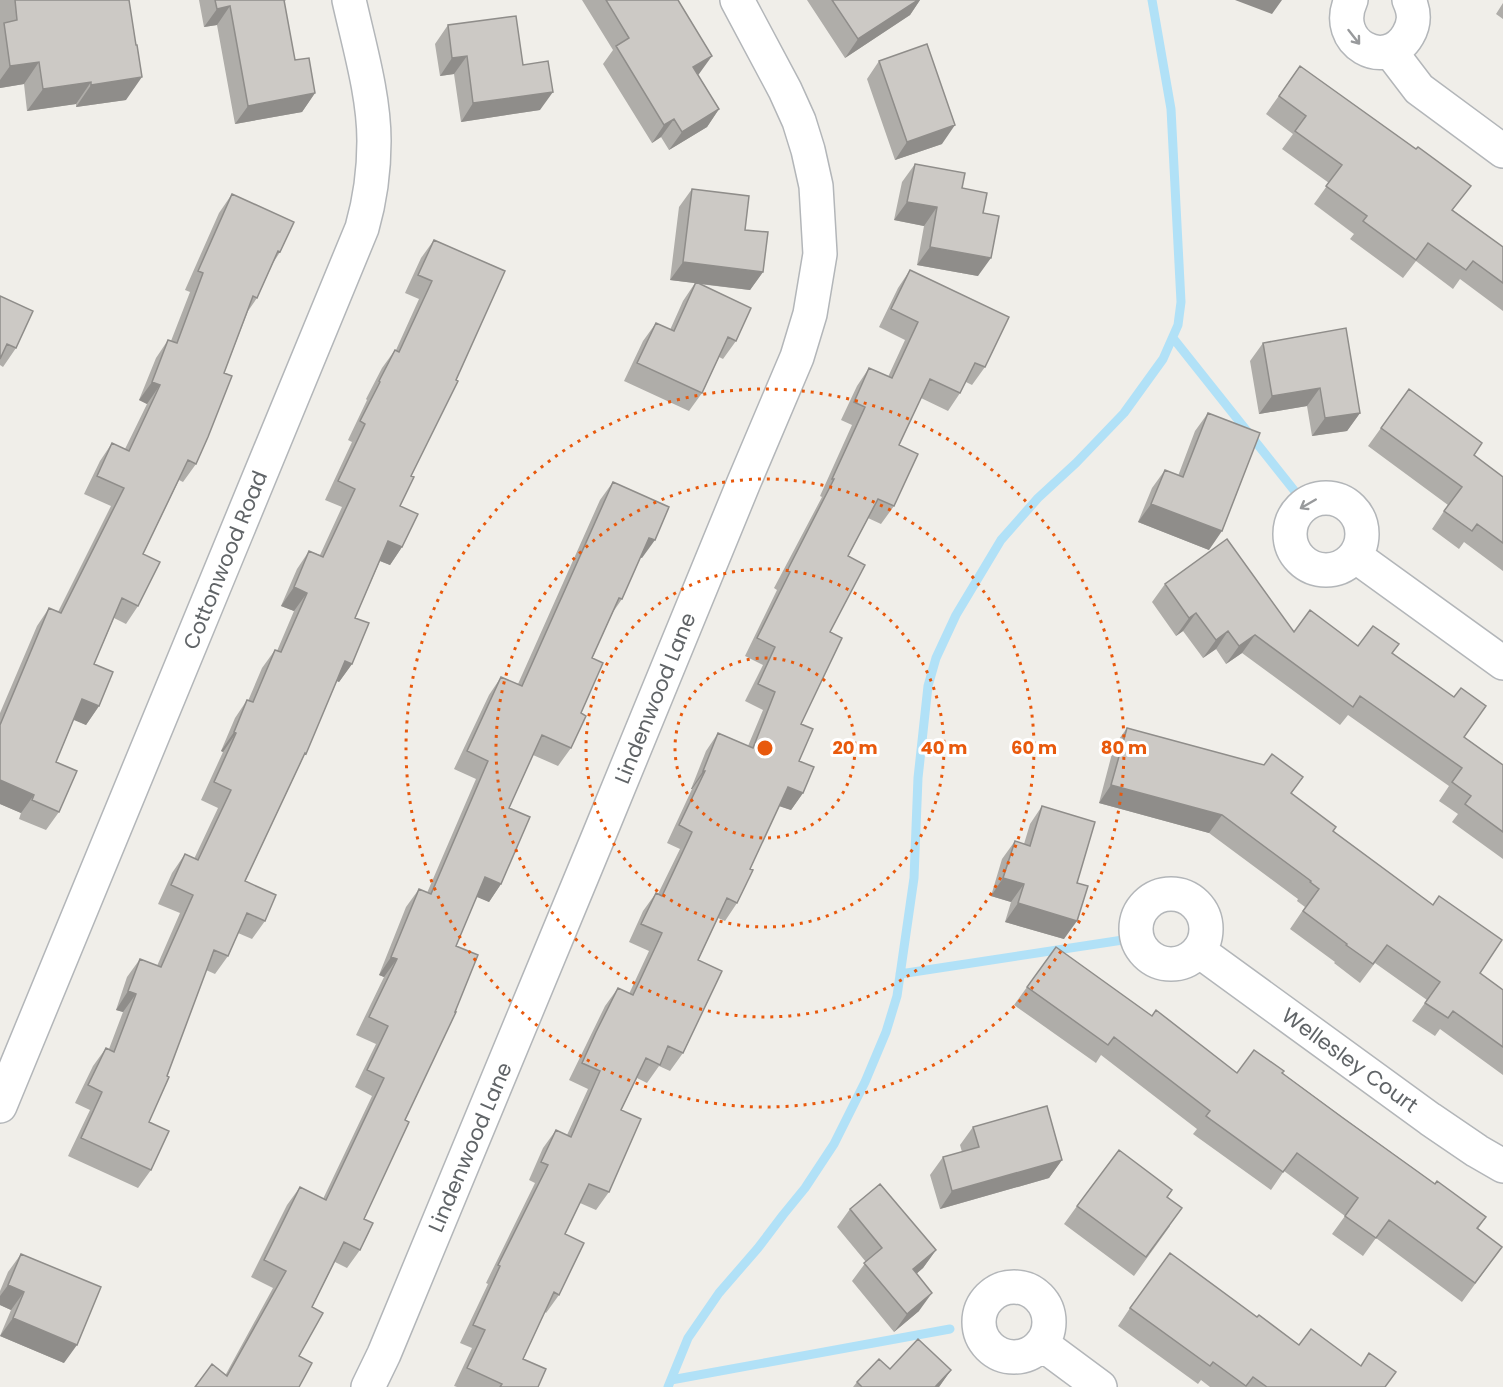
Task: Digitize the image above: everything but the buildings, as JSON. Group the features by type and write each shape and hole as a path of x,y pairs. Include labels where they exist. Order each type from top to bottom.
{"street":[{"name":"Cottonwood Road","path":"0,1106 362,228 372,183 373,118 349,0"},
{"name":"Lindenwood Lane","path":"368,1387 384,1354 797,357 810,314 820,254 816,186 808,150 799,120 737,0"},
{"path":"1351,0 1346,10 1347,26 1354,40 1368,50 1379,52 1390,51 1404,42 1413,27 1413,9 1409,0"},
{"path":"1390,51 1419,89 1503,151"},
{"path":"1355,556 1503,663"},
{"name":"Wellesley Court","path":"1199,951 1430,1119 1503,1166"},
{"path":"1042,1344 1100,1387"}],"waterway":[{"path":"668,1387 688,1338 719,1293 805,1188 834,1144 865,1082 886,1032 897,996 914,878 918,778 928,686 936,658 956,615 1001,540 1038,498 1076,463 1124,413 1163,359 1178,325 1181,302 1171,109 1152,0"},
{"path":"1173,338 1305,504"},
{"path":"900,974 1136,938"},
{"path":"671,1380 950,1329"}]}
